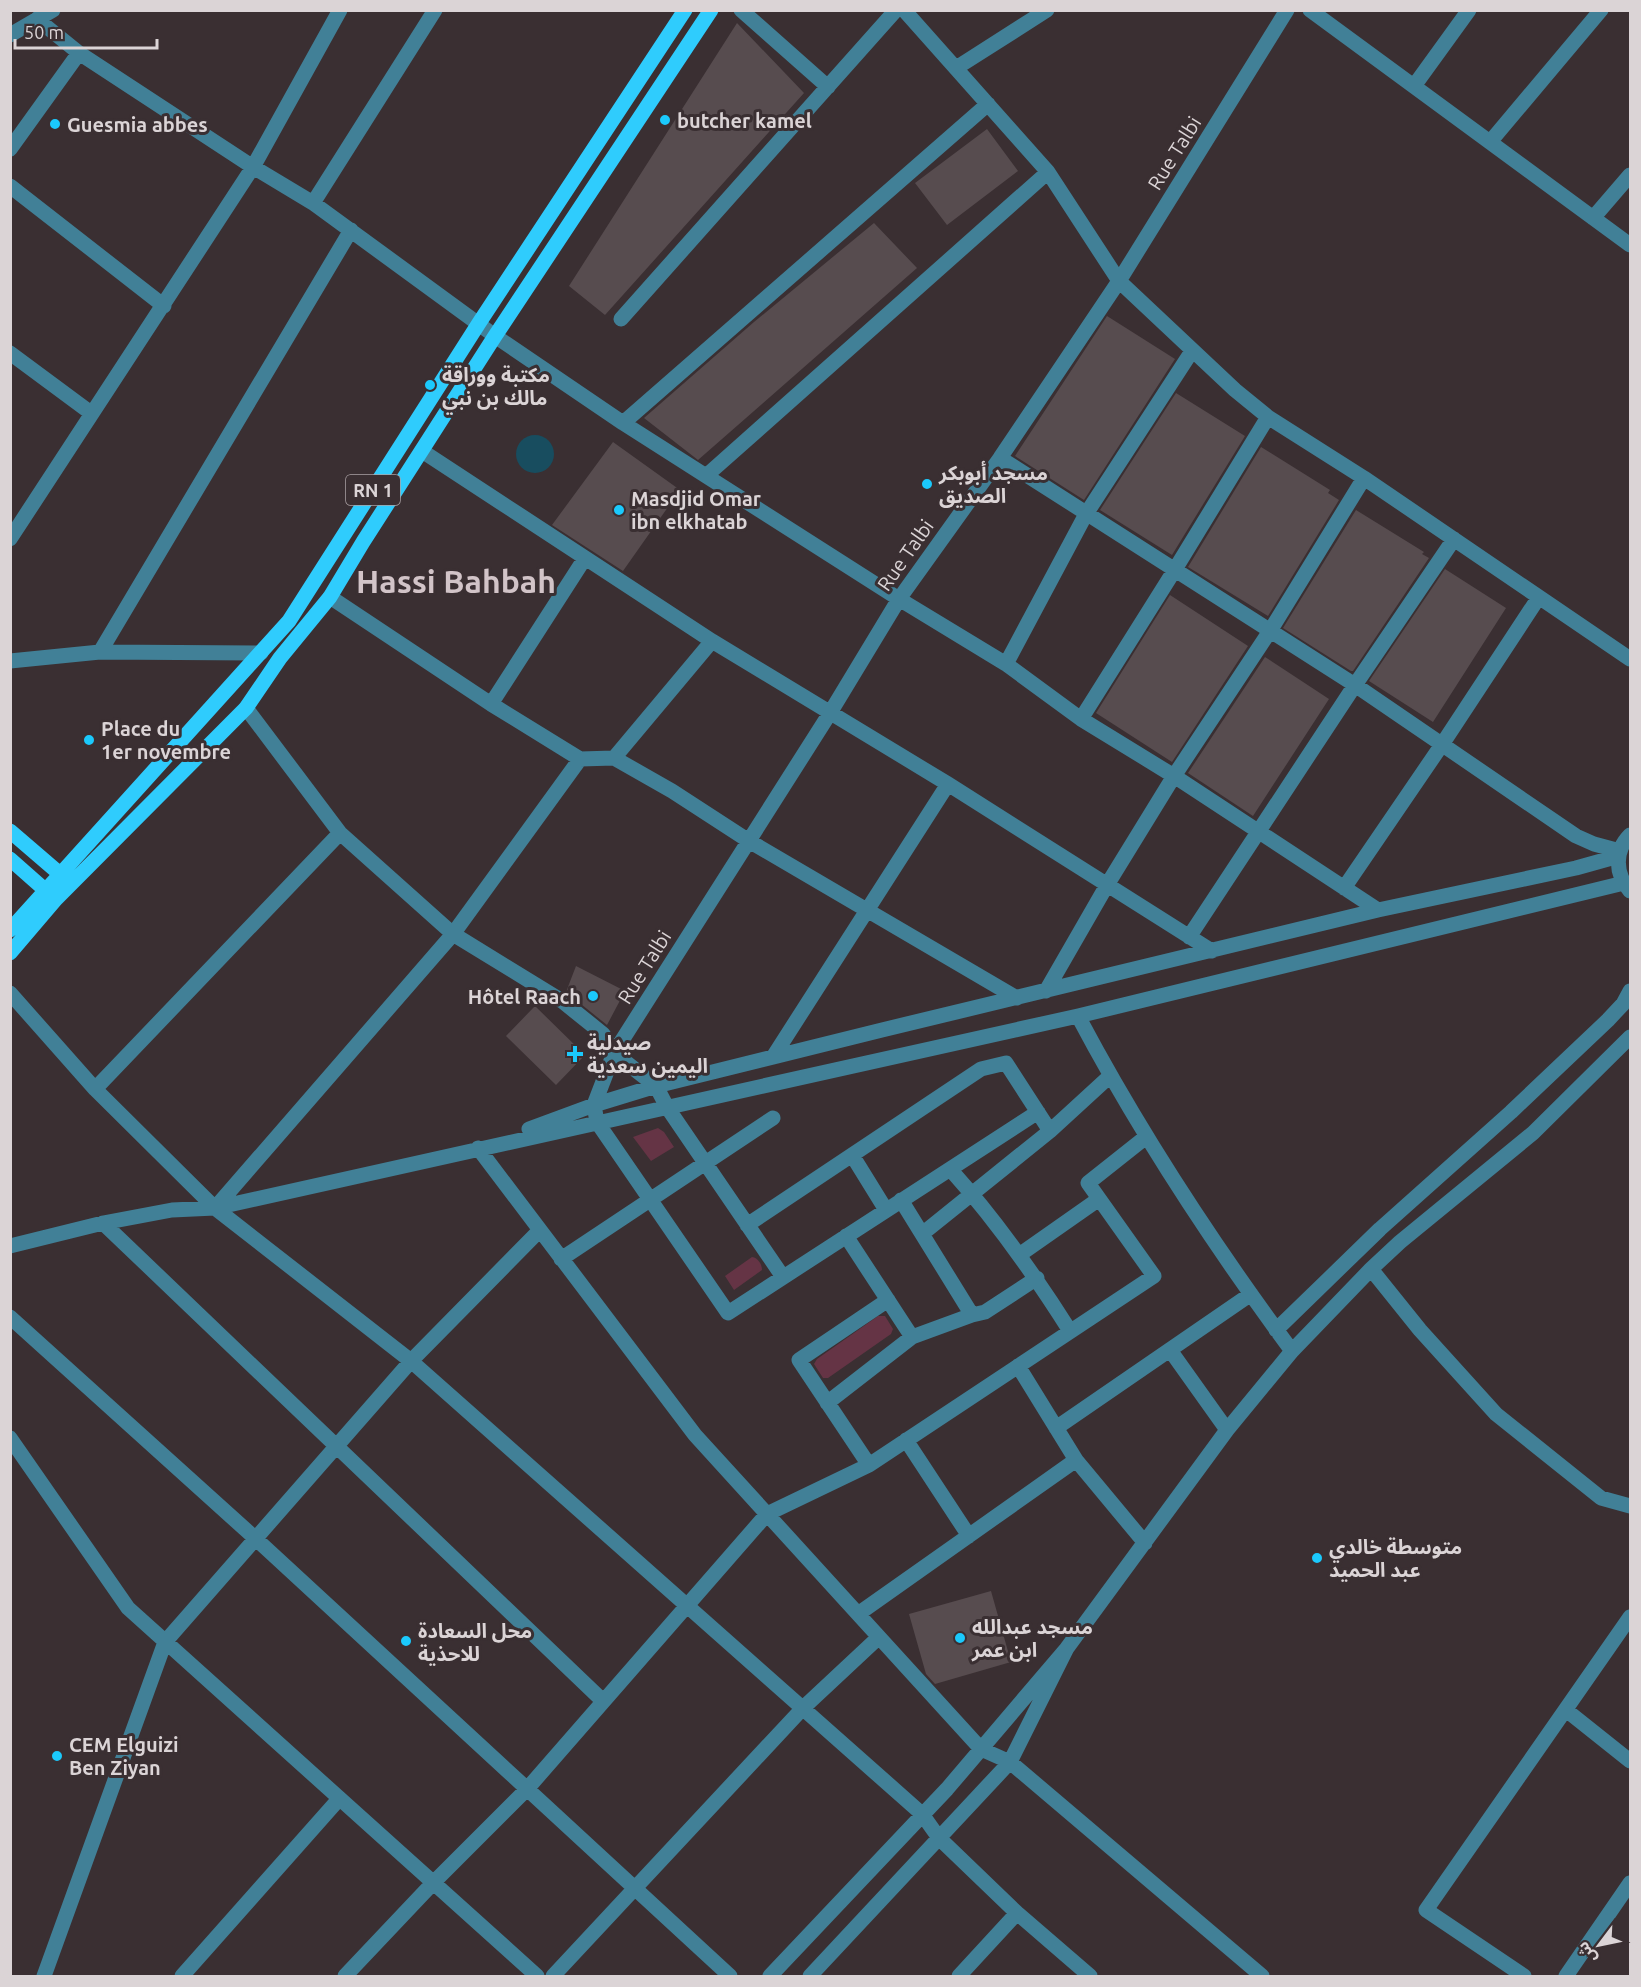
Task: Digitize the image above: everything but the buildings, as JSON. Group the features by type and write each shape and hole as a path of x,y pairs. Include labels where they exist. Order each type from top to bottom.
{"main road":[{"name":"RN 1","path":"67,879 290,621 479,323 685,10"},
{"name":"RN 1","path":"10,930 51,895 246,708 280,658 330,597 495,336 711,10"},
{"path":"10,831 67,879"},
{"path":"10,859 51,895"},
{"name":"RN 1","path":"10,952 51,895"}],"street":[{"path":"10,35 53,10"},
{"path":"10,539 253,167 340,10"},
{"path":"313,203 435,10"},
{"path":"741,10 828,87"},
{"path":"621,319 896,10"},
{"path":"904,10 1047,172 1119,281 1192,351 1268,417 1364,478 1630,659"},
{"path":"956,68 1047,10"},
{"name":"Rue Talbi","path":"594,1105 614,1053 830,713 898,599 1000,458 1119,281 1287,10"},
{"path":"1310,10 1630,245"},
{"path":"1414,86 1469,10"},
{"path":"1490,142 1601,10"},
{"path":"37,20 79,53 253,167 313,203 495,336 623,423 898,599 1006,664 1081,719 1174,776 1378,910"},
{"path":"10,149 79,53"},
{"path":"623,423 988,104"},
{"path":"707,475 1047,172"},
{"path":"1593,218 1630,175"},
{"path":"10,186 164,306"},
{"path":"100,652 351,230"},
{"path":"1006,664 1086,514 1192,351"},
{"path":"10,353 91,413"},
{"path":"1081,719 1268,417"},
{"path":"423,451 712,641 948,784 1212,951"},
{"path":"1000,458 1355,685 1576,836 1619,854"},
{"path":"1046,991 1107,885 1174,776 1270,631 1364,478"},
{"path":"1190,937 1454,539"},
{"path":"491,704 585,558"},
{"path":"330,597 491,704 580,759 614,758 672,791 749,841 1017,998"},
{"path":"1344,888 1539,597"},
{"path":"614,758 712,641"},
{"path":"10,661 100,652 261,653"},
{"path":"246,708 340,833 453,934 562,1001 603,1034 614,1053 656,1086 667,1107 783,1277"},
{"path":"215,1208 453,934 580,759"},
{"path":"773,1057 948,784"},
{"path":"95,1089 340,833"},
{"path":"10,1246 104,1223 172,1210 215,1208 1078,1016 1627,887 1620,875 1619,854 1630,835"},
{"path":"1576,836 1582,851 1582,857 1576,868"},
{"path":"478,1148 594,1105 656,1086 1378,910 1576,868 1619,854"},
{"path":"1276,1330 1380,1229 1511,1112 1608,1020 1623,1004 1630,991"},
{"path":"10,993 95,1089 215,1208 411,1361 922,1814 939,1838 1017,1913 1090,1977"},
{"path":"1078,1016 1146,1137 1292,1351"},
{"path":"771,1977 981,1749 1067,1648 1227,1430 1292,1351 1400,1242 1533,1133 1630,1037"},
{"path":"747,1225 981,1069 1005,1063 1050,1131"},
{"path":"922,1234 1050,1131 1110,1076"},
{"path":"594,1105 597,1122 728,1313 1038,1112"},
{"path":"561,1259 773,1118"},
{"path":"345,1977 433,1883 527,1789 767,1514 869,1465 1154,1276 1088,1183 1146,1137"},
{"path":"478,1148 695,1435 981,1749 1010,1762 1262,1977"},
{"path":"852,1155 886,1210"},
{"path":"950,1169 973,1194 1037,1278 1070,1331"},
{"path":"1019,1255 1100,1199"},
{"path":"902,1200 972,1316"},
{"path":"104,1223 603,1701"},
{"path":"44,1977 165,1642 411,1361 540,1230"},
{"path":"846,1236 912,1337"},
{"path":"1371,1269 1420,1330 1496,1414 1601,1498 1630,1506"},
{"path":"827,1403 912,1337 985,1312 1037,1278"},
{"path":"1056,1428 1251,1294"},
{"path":"869,1465 799,1360 888,1300"},
{"path":"10,1317 256,1539 730,1977"},
{"path":"1170,1350 1227,1430"},
{"path":"1018,1366 1076,1460 1145,1543"},
{"path":"10,1438 128,1608 537,1977"},
{"path":"906,1440 969,1536"},
{"path":"858,1614 1076,1460"},
{"path":"1524,1977 1426,1910 1630,1617"},
{"path":"553,1977 803,1708 879,1637"},
{"path":"810,1977 1010,1762 1067,1648"},
{"path":"1566,1710 1630,1761"},
{"path":"182,1977 339,1798"},
{"path":"1566,1977 1630,1883"},
{"path":"959,1977 1017,1913"}],"shaded area":[{"path":"658,1128 664,1132 674,1147 651,1161 633,1137"},
{"path":"752,1257 759,1262 762,1270 734,1290 725,1276"},
{"path":"878,1316 885,1316 893,1329 891,1334 828,1378 823,1378 814,1364 817,1359"}],"water":[{"path":"535,435 549,440 554,454 549,468 535,473 521,468 516,454 521,440"}],"place":[{"name":"butcher kamel","path":"665,120"},
{"name":"Guesmia abbes","path":"55,124"},
{"name":"مكتبة ووراقة مالك بن نبي","path":"430,385"},
{"name":"مسجد أبوبكر الصديق","path":"927,484"},
{"name":"Masdjid Omar ibn elkhatab","path":"619,510"},
{"name":"Place du 1er novembre","path":"89,740"},
{"name":"Hôtel Raach","path":"593,996"},
{"name":"صيدلية اليمين سعدية","path":"575,1054"},
{"name":"متوسطة خالدي عبد الحميد","path":"1317,1558"},
{"name":"مسجد عبدالله ابن عمر","path":"960,1638"},
{"name":"محل السعادة للاحذية","path":"406,1641"},
{"name":"CEM Elguizi Ben Ziyan","path":"57,1756"}],"district":[{"name":"Hassi Bahbah","path":"456,581"}]}
